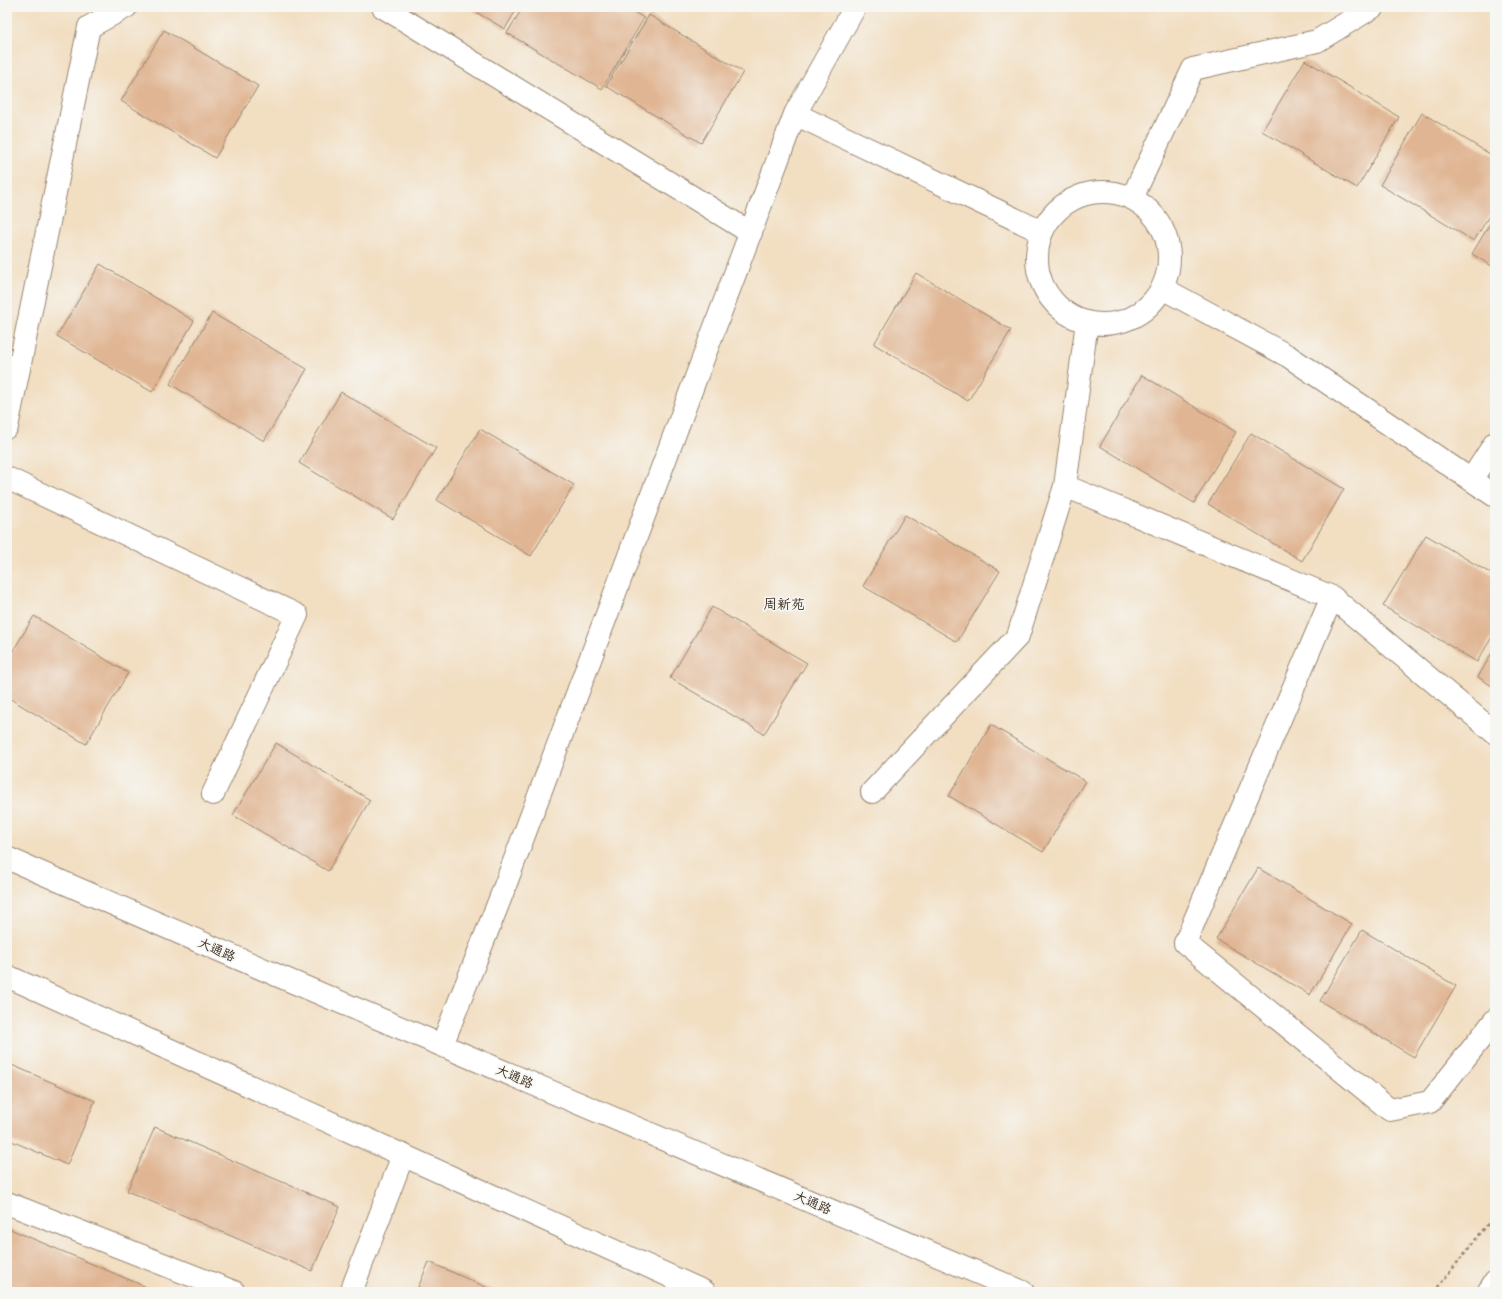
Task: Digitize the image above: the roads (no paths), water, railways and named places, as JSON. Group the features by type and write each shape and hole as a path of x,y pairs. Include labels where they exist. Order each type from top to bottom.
{"street":[{"path":"7,427 89,27 126,7"},
{"path":"383,7 751,233"},
{"path":"442,1045 500,899 795,114 855,7"},
{"path":"1132,198 1193,69 1317,41 1373,7"},
{"path":"795,114 1042,232"},
{"path":"1091,192 1112,192 1132,198 1149,211 1162,228 1168,247 1168,269 1162,288 1150,305 1131,318 1110,324 1087,322 1066,313 1050,297 1040,277 1037,254 1042,232 1054,213 1072,199 1091,192"},
{"path":"1162,288 1288,356 1495,496"},
{"path":"872,792 1018,636 1065,486 1087,322"},
{"path":"1471,480 1495,443"},
{"path":"7,478 297,615 214,794"},
{"path":"1065,486 1332,597 1495,733"},
{"path":"1332,597 1185,943 1390,1110 1430,1102 1495,1020"},
{"name":"大通路","path":"7,858 1023,1292"},
{"path":"7,976 705,1292"},
{"path":"351,1292 403,1155"},
{"path":"7,1203 234,1292"},
{"path":"1488,1292 1495,1282"}],"district":[{"name":"周新苑","path":"784,604"}]}
